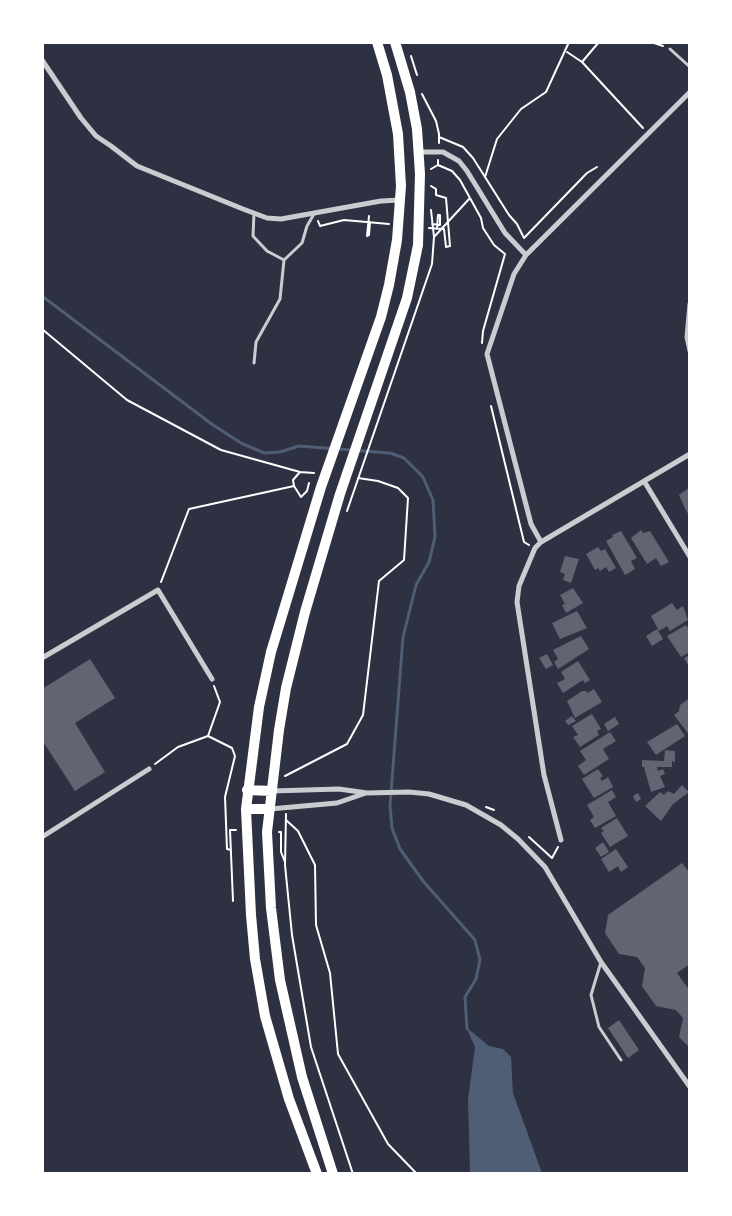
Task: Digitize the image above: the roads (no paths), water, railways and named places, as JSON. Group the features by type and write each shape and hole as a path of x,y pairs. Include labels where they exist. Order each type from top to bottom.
{"main road":[{"path":"317,1174 289,1099 265,1016 255,959 250,915 247,790 271,652 321,487 390,285 398,240 400,154 394,107 377,42"},
{"path":"333,1174 302,1077 280,980 271,898 267,832 278,730 286,688 305,612 340,494 407,298 418,245 420,174 418,152 410,92 395,42"},
{"path":"400,154 418,152"},
{"path":"247,790 272,791"},
{"path":"246,809 270,808"}],"street":[{"path":"42,60 81,118 96,136 137,166 254,213 281,219 381,201 400,200"},
{"path":"541,542 531,524 487,354 514,274 526,255 690,92"},
{"path":"418,152 443,152 459,162 467,171 505,233 526,255"},
{"path":"690,304 687,337 690,351"},
{"path":"562,840 544,775 516,602 519,586 535,548 541,542 690,454"},
{"path":"644,481 690,557"},
{"path":"42,658 158,590 212,679"},
{"path":"42,837 149,769"},
{"path":"272,791 339,788 366,793 409,792 449,799 482,813 501,825 532,852 545,867 601,962 690,1087"},
{"path":"270,808 337,803 366,793"}],"lane":[{"path":"670,49 690,67"},
{"path":"254,213 253,236 266,251 284,260"},
{"path":"254,363 256,342 280,299 284,260 302,243 307,226 315,214"},
{"path":"601,962 591,995 599,1026 621,1060"}],"water":[{"path":"466,1027 489,1046 503,1049 511,1057 513,1093 542,1173 470,1173 468,1099 475,1047"}],"waterway":[{"path":"42,296 213,425 241,443 264,453 280,452 299,446 390,453 404,458 423,477 433,500 435,537 429,562 416,585 403,637 390,806 392,828 400,849 423,881 475,940 480,960 476,979 465,997 467,1029"}]}
